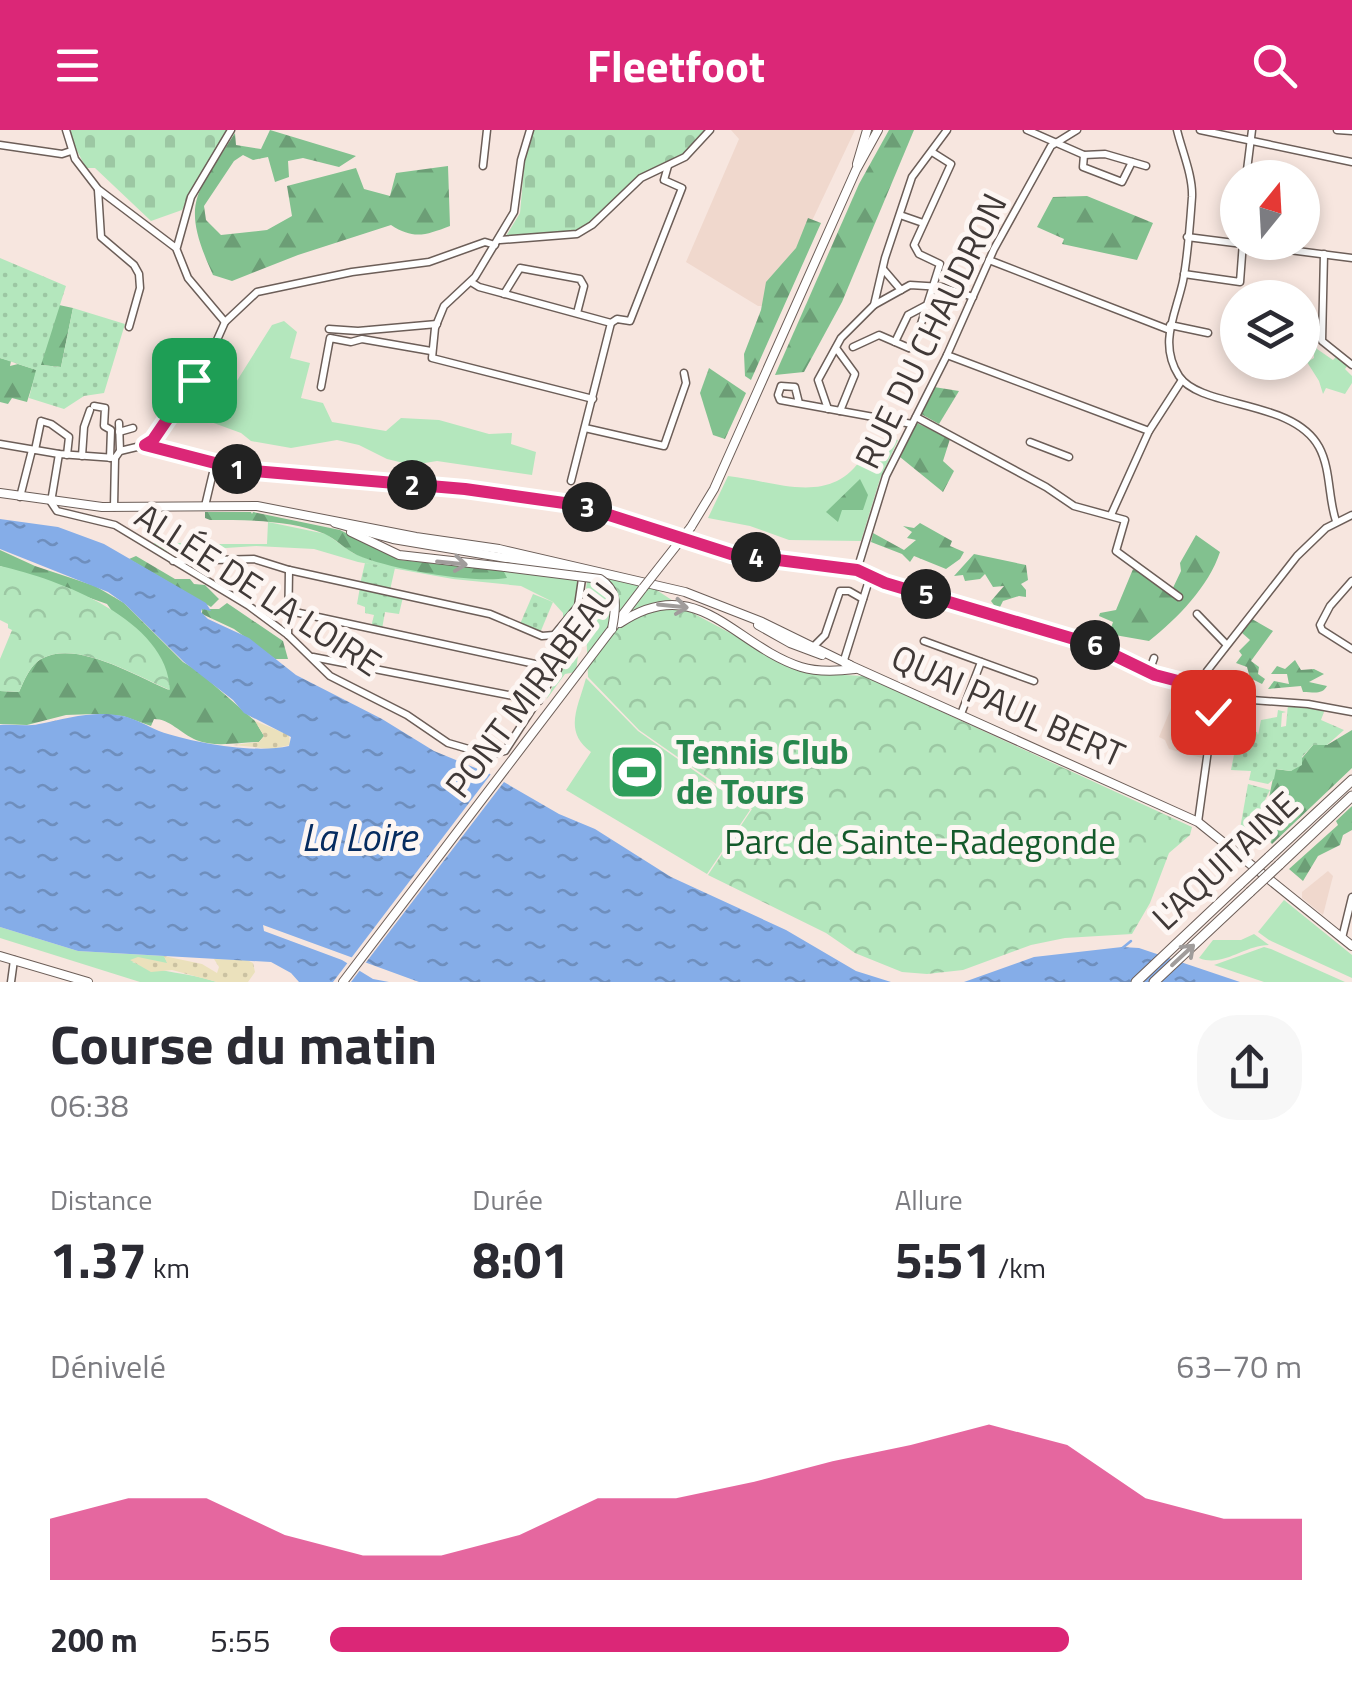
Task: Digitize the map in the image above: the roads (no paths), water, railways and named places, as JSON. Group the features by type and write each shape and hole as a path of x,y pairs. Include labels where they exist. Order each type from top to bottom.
{"highway":[{"name":"L'AQUITAINE","path":"1136,982 1352,780"},
{"name":"L'AQUITAINE","path":"1154,982 1352,796"}],"main road":[{"path":"856,170 867,130"},
{"path":"856,170 878,130"},
{"name":"PONT MIRABEAU","path":"343,982 691,527 714,490 856,170"},
{"name":"QUAI PAUL BERT","path":"0,493 114,507 257,506 499,549 584,569"},
{"name":"QUAI PAUL BERT","path":"326,519 400,540 610,574 685,592 746,617 772,634 851,664 1198,822 1352,946"},
{"path":"338,525 399,555 600,579 608,584 616,601 612,628"},
{"path":"399,555 400,540 416,537"},
{"path":"612,628 652,605 677,603 808,668 851,664"},
{"path":"770,650 797,661 812,649"},
{"path":"0,958 88,982"}],"street":[{"path":"66,130 72,151 98,189 176,248 188,278 225,322"},
{"path":"176,248 191,197 231,130"},
{"path":"483,166 486,130"},
{"path":"530,130 521,160 514,212 471,282 444,306 432,358 593,399"},
{"path":"0,444 82,456 115,455 145,445 153,440 209,358 225,322 257,292 352,272 429,262 485,242 577,234 592,226 641,178 685,156 710,130"},
{"path":"874,305 882,268 917,168 947,130"},
{"path":"1027,130 1084,156 1105,154 1146,166"},
{"path":"1054,143 1077,130"},
{"path":"1177,130 1192,189 1184,274 1169,327 1172,357 1182,380 1196,388 1290,419 1308,432 1322,456 1336,521"},
{"path":"1200,130 1352,162"},
{"path":"1248,160 1252,130"},
{"path":"1337,130 1352,131"},
{"name":"RUE DU CHAUDRON","path":"857,570 886,476 989,260 1054,143"},
{"path":"0,145 62,154 72,151"},
{"path":"853,346 879,334 909,348 927,305 940,264 919,254 914,245 951,164 932,152"},
{"path":"1084,156 1083,167 1122,182 1132,162"},
{"path":"572,481 611,323 617,319 630,321 682,188 664,180 668,165"},
{"path":"98,189 100,237 134,265 140,279 130,327"},
{"path":"900,215 923,223"},
{"path":"1187,237 1220,240"},
{"path":"1320,253 1352,258"},
{"path":"1324,254 1324,344 1352,365"},
{"path":"989,260 1169,327 1208,333"},
{"path":"1184,274 1240,282 1242,260"},
{"path":"504,294 520,268 580,278 584,286 577,313"},
{"path":"882,268 901,290"},
{"path":"471,282 611,323"},
{"path":"828,408 818,380 849,328 874,305 910,286 973,297"},
{"path":"895,342 908,315 927,305"},
{"path":"329,329 358,331 437,324"},
{"path":"321,387 330,338 431,350"},
{"path":"836,348 855,374 840,410"},
{"path":"947,355 1149,432"},
{"path":"585,428 664,446 686,383 684,372"},
{"path":"1111,515 1149,432 1182,380"},
{"path":"799,403 914,420 1046,487 1074,506 1125,520 1116,551 1179,597"},
{"path":"82,456 84,427 92,408 106,408 104,426 110,430 115,455"},
{"path":"20,497 40,421 69,437 47,501"},
{"path":"114,507 119,427 133,428"},
{"path":"1030,442 1069,457"},
{"path":"145,445 256,472 465,489 578,505 731,554 857,570 1091,644 1149,672 1205,688"},
{"path":"205,506 215,464"},
{"name":"ALLÉE DE LA LOIRE","path":"47,501 57,511 106,520 219,587 288,634 330,676 407,715 448,743 489,755 505,751 539,701"},
{"path":"1198,822 1214,707 1203,681 1207,671 1297,556 1336,521 1352,515"},
{"path":"172,561 254,559 490,614 542,636 554,635 578,606 584,569"},
{"path":"288,634 289,570"},
{"path":"851,664 870,577"},
{"path":"1352,581 1320,624 1322,630 1352,649"},
{"path":"812,649 825,635 840,591 863,599"},
{"path":"290,611 558,669"},
{"path":"1197,614 1226,644"},
{"path":"312,658 539,701 560,662 554,635"},
{"path":"924,641 1034,682"},
{"path":"1149,672 1154,658"},
{"path":"961,714 980,662"},
{"path":"1211,697 1308,704 1352,712"},
{"path":"1342,938 1352,898"},
{"path":"12,982 13,962"}],"water":[{"name":"La Loire","path":"0,519 58,527 104,544 206,603 211,611 201,612 208,619 249,638 296,675 434,751 490,774 559,814 595,829 671,877 786,930 856,971 891,982 419,982 263,925 264,931 342,960 373,979 389,982 299,982 271,962 78,951 0,927 0,725 34,725 102,714 123,716 159,731 224,746 275,748 289,746 291,737 244,713 108,592 0,549"},
{"path":"1139,948 1240,982 964,982 1034,957"}],"waterway":[{"path":"1120,950 1131,941"}],"place":[{"name":"Tennis Club de Tours","path":"637,772"}],"park label":[{"name":"Parc de Sainte-Radegonde","path":"920,842"}]}
